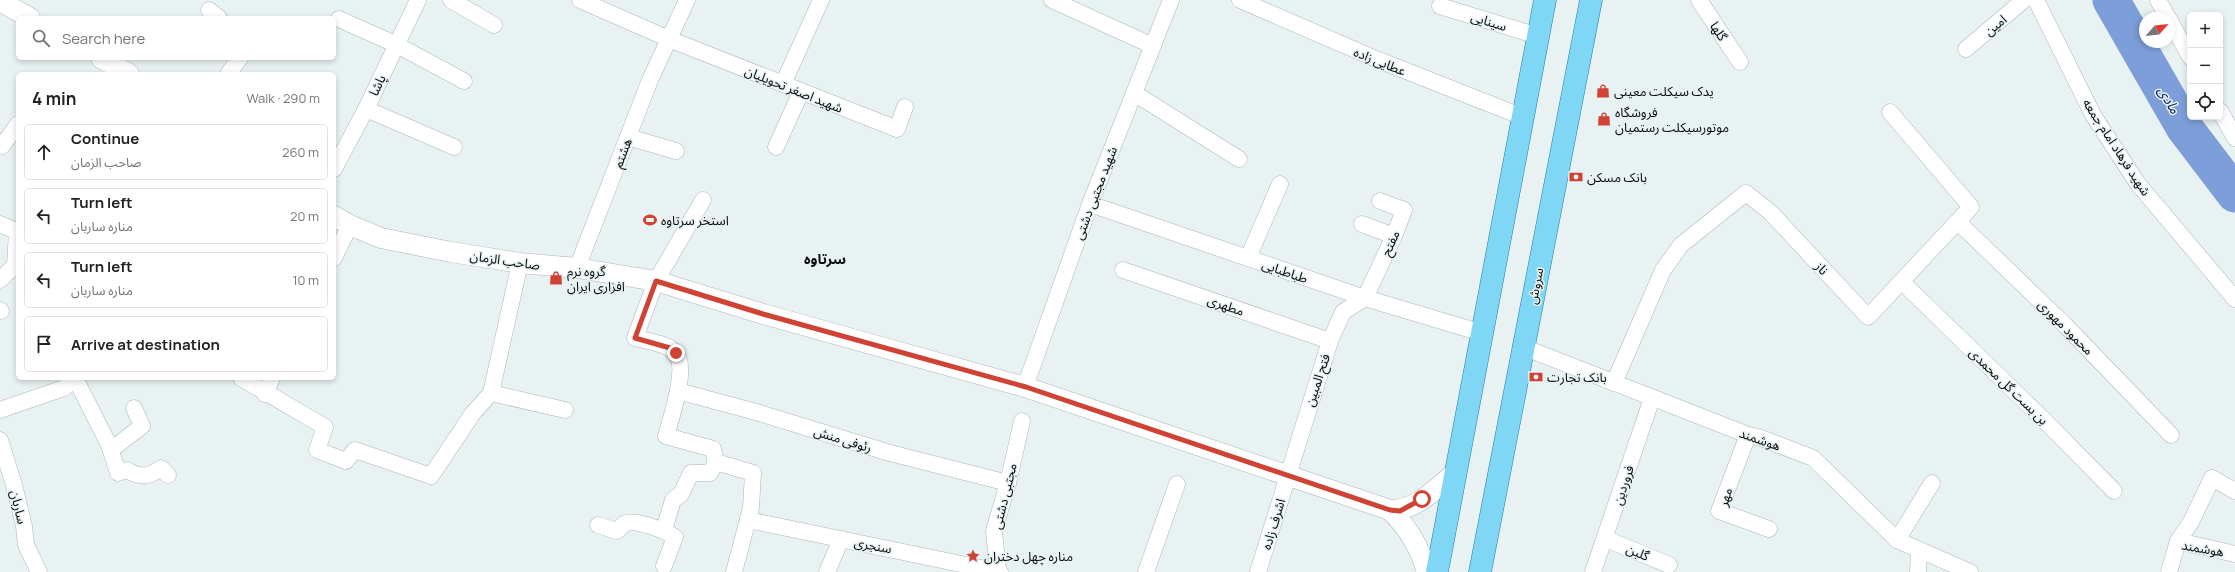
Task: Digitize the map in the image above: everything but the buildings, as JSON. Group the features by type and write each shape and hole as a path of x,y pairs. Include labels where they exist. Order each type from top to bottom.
{"main road":[{"path":"1437,572 1545,0"},
{"name":"سروش","path":"1480,572 1591,0"}],"street":[{"name":"پاشا","path":"336,165 366,110 418,0"},
{"path":"451,0 494,25"},
{"name":"شهید اصغر تحویلیان","path":"580,0 669,39 897,129 906,107"},
{"name":"هشتم","path":"577,268 650,80 687,0"},
{"path":"783,84 821,0"},
{"path":"1052,0 1153,46"},
{"name":"شهید مجتبی دشتی","path":"1026,387 1090,204 1171,0"},
{"name":"عطایی زاده","path":"1240,0 1376,60 1523,117"},
{"name":"گلها","path":"1699,0 1740,62"},
{"name":"امین","path":"1966,49 2024,0"},
{"name":"شهید فرهاد امام جمعه","path":"2036,0 2093,114 2138,184 2235,299"},
{"path":"2158,0 2165,12"},
{"path":"0,1 26,16"},
{"name":"سینایی","path":"1440,6 1538,36"},
{"path":"339,19 397,45 464,81"},
{"path":"2175,30 2187,52"},
{"path":"104,60 126,72"},
{"path":"230,72 238,60"},
{"path":"776,147 801,92"},
{"path":"1134,93 1239,159"},
{"path":"366,110 454,147"},
{"name":"ناز","path":"1614,383 1664,270 1681,246 1746,193 1770,212 1868,317 1971,207 1890,112"},
{"path":"2223,116 2235,138"},
{"path":"0,145 2,146 16,127"},
{"path":"628,137 676,151"},
{"path":"1248,258 1280,184"},
{"path":"664,530 673,500 681,494 691,473 710,473 716,462 713,449 666,436 678,391 680,367 676,353 670,348 635,338 656,281 703,200"},
{"name":"مفتح","path":"1365,298 1394,236 1404,210 1380,201"},
{"name":"طباطبایی","path":"1090,204 1365,298 1482,332"},
{"path":"336,249 342,221"},
{"name":"صاحب الزمان","path":"342,221 381,238 451,252 520,263 577,268 656,281 763,314 1026,387 1390,510 1400,511 1411,506 1455,473"},
{"name":"محمود مهوری","path":"1958,222 2065,325 2171,434"},
{"path":"0,224 16,232"},
{"path":"1362,224 1394,236"},
{"path":"0,280 15,265 16,248"},
{"path":"244,380 265,394 325,427 317,450 346,461 355,450 431,476 474,412 491,393 520,263"},
{"name":"مطهری","path":"1123,270 1330,341"},
{"name":"بن بست گل محمدی","path":"1902,282 2042,418 2114,491"},
{"name":"فتح المبین","path":"1287,475 1330,341 1343,312 1365,298"},
{"name":"هوشمند","path":"1523,347 1748,436 1761,438 1813,458 1897,540 1970,572"},
{"path":"0,410 64,388 73,380"},
{"path":"76,380 111,450 118,473 127,470 137,476 152,475 161,468 168,475"},
{"path":"265,394 271,380"},
{"name":"رئوفی منش","path":"678,391 756,412 890,453 1008,483"},
{"path":"491,393 566,410"},
{"name":"فروردین","path":"1593,572 1606,539 1652,398"},
{"path":"111,450 142,426 134,408"},
{"name":"مجتبی دشتی","path":"999,572 994,531 1008,483 1022,421"},
{"name":"مهر","path":"1748,436 1719,511 1769,529"},
{"name":"ساربان","path":"0,440 14,485 24,526 26,545 39,572"},
{"path":"716,462 753,473 751,508 734,572"},
{"name":"اشرف زاده","path":"1258,572 1287,475"},
{"path":"2178,541 2191,522 2212,478 2235,491"},
{"path":"1897,540 1932,483"},
{"path":"1146,572 1177,484"},
{"name":"صاحب الزمان","path":"1390,510 1407,527 1414,538 1427,572"},
{"name":"سنجری","path":"748,520 841,538 999,572"},
{"path":"598,525 617,531 625,524 634,523 664,530 675,537 664,566"},
{"path":"827,572 841,538"},
{"name":"گلبن","path":"1606,539 1669,565"},
{"name":"هوشمند","path":"2169,572 2178,541 2235,554"},
{"path":"1918,572 1919,550"}],"waterway":[{"name":"مادی","path":"2111,0 2184,127 2235,194"}],"place":[{"name":"یدک سیکلت معینی","path":"1603,91"},
{"name":"فروشگاه موتورسیکلت رستمیان","path":"1604,119"},
{"name":"بانک مسکن","path":"1576,177"},
{"name":"استخر سرتاوه","path":"650,220"},
{"name":"گروه نرم افزاری ایران","path":"556,278"},
{"name":"بانک تجارت","path":"1536,377"},
{"name":"مناره چهل دختران","path":"973,556"}],"district":[{"name":"سرتاوه","path":"825,259"}],"route":[{"path":"676,353 670,348 635,338 656,281 763,314 1026,387 1390,510 1400,511 1422,499"}]}
